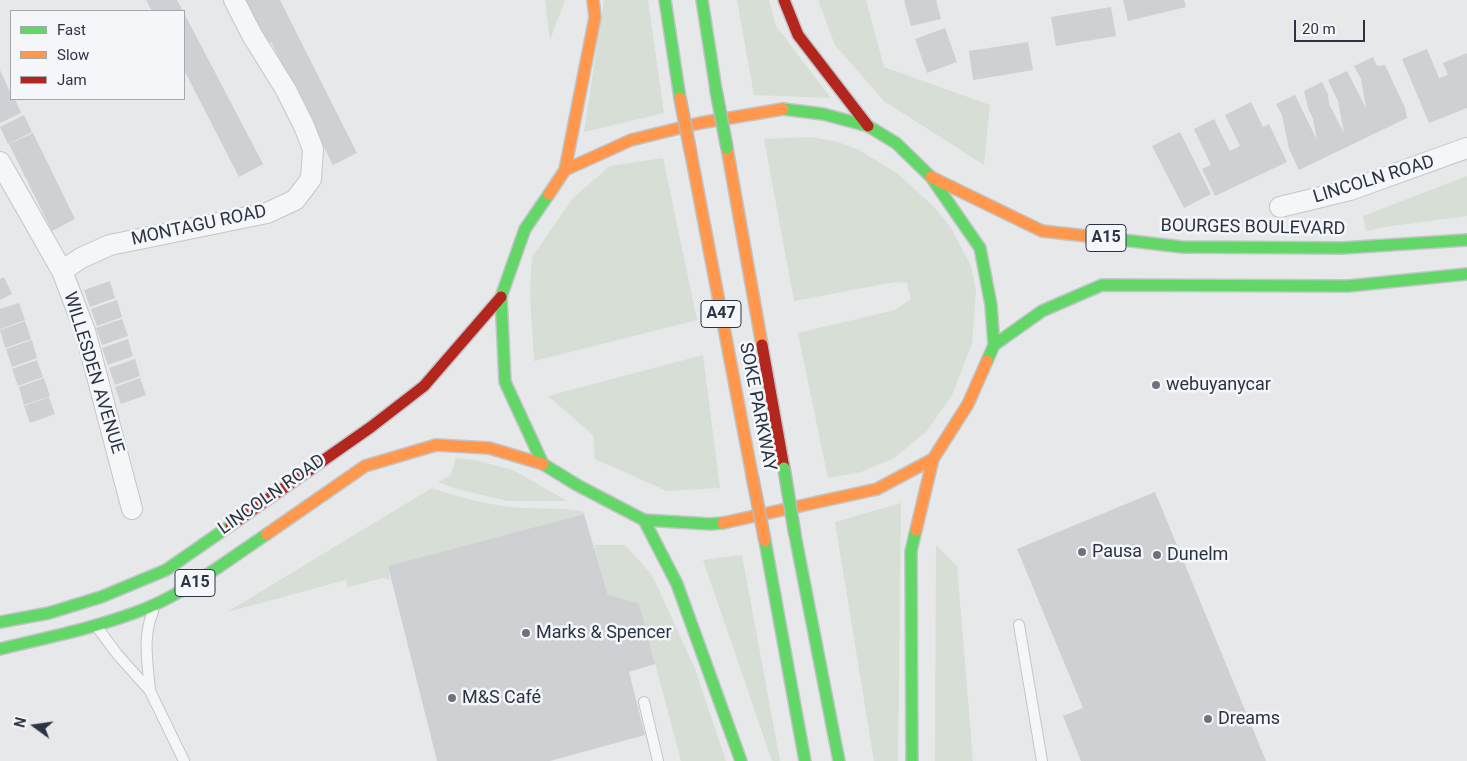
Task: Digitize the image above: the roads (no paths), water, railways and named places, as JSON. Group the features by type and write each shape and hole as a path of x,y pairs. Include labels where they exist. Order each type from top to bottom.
{"main road":[{"path":"543,464 505,382 501,297 524,229 565,170 595,17 593,0"},
{"name":"SOKE PARKWAY","path":"665,0 690,154 765,541 805,761"},
{"name":"SOKE PARKWAY","path":"702,0 716,90 795,535 839,761"},
{"path":"784,0 798,35 868,126"},
{"path":"565,170 631,140 700,123 783,109 823,114 868,126 896,143 931,177 980,248 991,305 994,345 968,404 933,459 911,551 912,761"},
{"name":"BOURGES BOULEVARD","path":"931,177 1042,230 1135,242 1182,247 1342,248 1467,240"},
{"path":"994,345 1042,311 1102,285 1348,286 1467,274"},
{"name":"LINCOLN ROAD","path":"0,622 48,613 101,597 166,570 371,427 424,386 501,297"},
{"name":"LINCOLN ROAD","path":"0,649 147,608 192,585 365,466 436,445 489,448 543,464 577,485 644,520"},
{"path":"644,520 710,524 732,522 877,489 933,459"},
{"path":"644,520 677,584 742,761"}],"street":[{"name":"MONTAGU ROAD","path":"62,271 81,258 110,245 267,213 295,200 311,179 313,149 304,126 286,90 252,35 234,0"},
{"name":"LINCOLN ROAD","path":"1280,207 1350,190 1467,148"},
{"name":"WILLESDEN AVENUE","path":"0,162 62,271 85,331 132,509"}],"lane":[{"path":"150,690 146,633 152,612 160,601"},
{"path":"95,624 117,654 150,690 184,761"},
{"path":"1019,625 1042,761"},
{"path":"644,702 658,761"}],"place":[{"name":"webuyanycar","path":"1156,385"},
{"name":"Pausa","path":"1082,552"},
{"name":"Dunelm","path":"1157,555"},
{"name":"Marks & Spencer","path":"526,633"},
{"name":"M&S Café","path":"452,698"},
{"name":"Dreams","path":"1208,719"}]}
